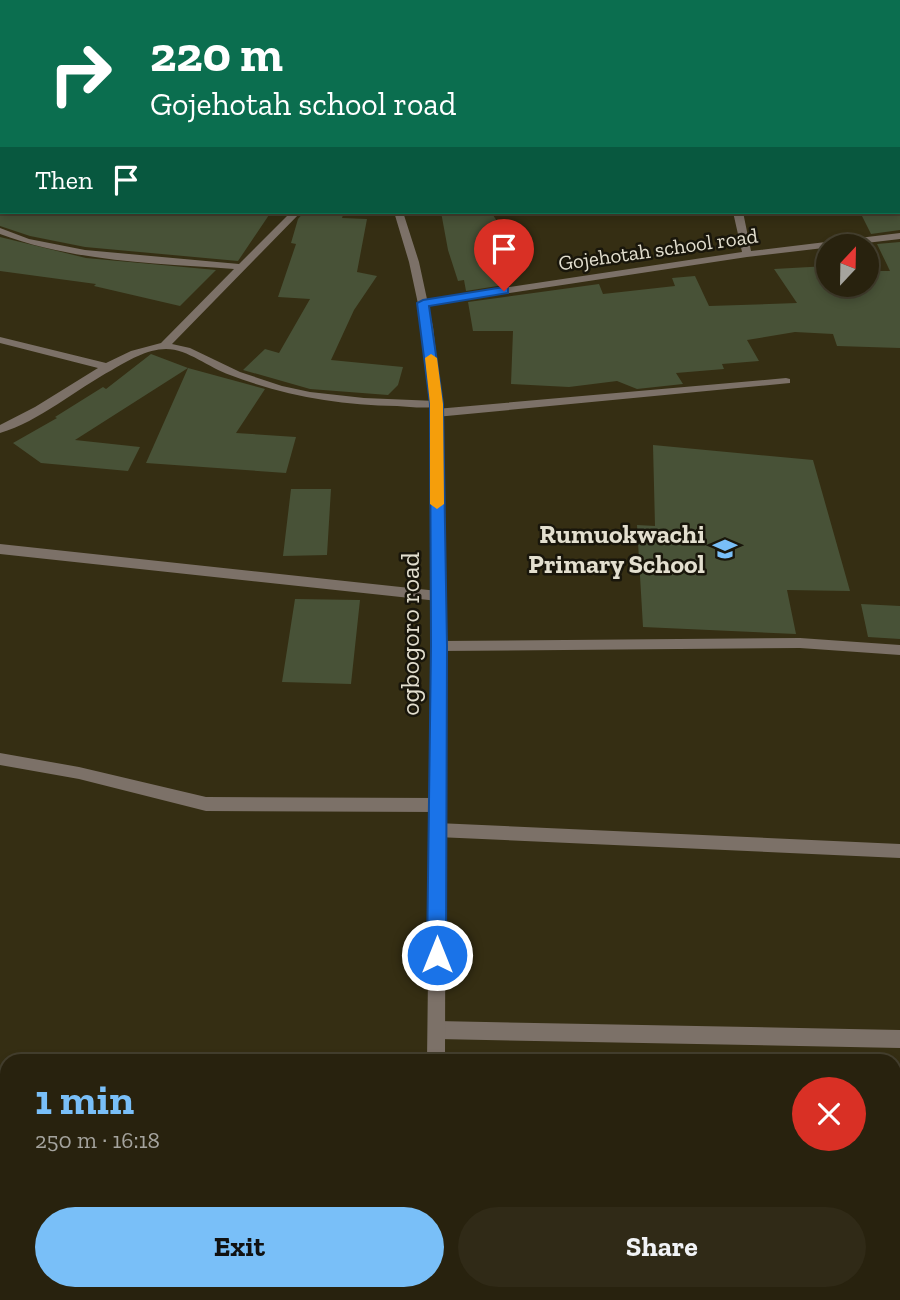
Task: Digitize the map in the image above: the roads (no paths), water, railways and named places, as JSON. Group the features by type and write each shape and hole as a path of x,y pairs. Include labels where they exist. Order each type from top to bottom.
{"street":[{"path":"165,345 294,214"},
{"name":"ogbogoro road","path":"399,214 414,262 423,303 436,409 439,646 436,1054"},
{"path":"738,214 747,254"},
{"path":"0,232 20,240 75,251 239,267"},
{"name":"Gojehotah school road","path":"423,303 747,254 900,236"},
{"path":"0,340 109,366"},
{"path":"0,429 22,420 109,366 165,345 180,349 231,373 292,393 436,409 786,381"},
{"path":"0,549 438,596"},
{"path":"439,646 800,643 900,650"},
{"path":"0,759 79,773 206,804 437,805"},
{"path":"437,830 900,851"},
{"path":"436,1030 900,1039"}],"place":[{"name":"Rumuokwachi Primary School","path":"725,549"}]}
